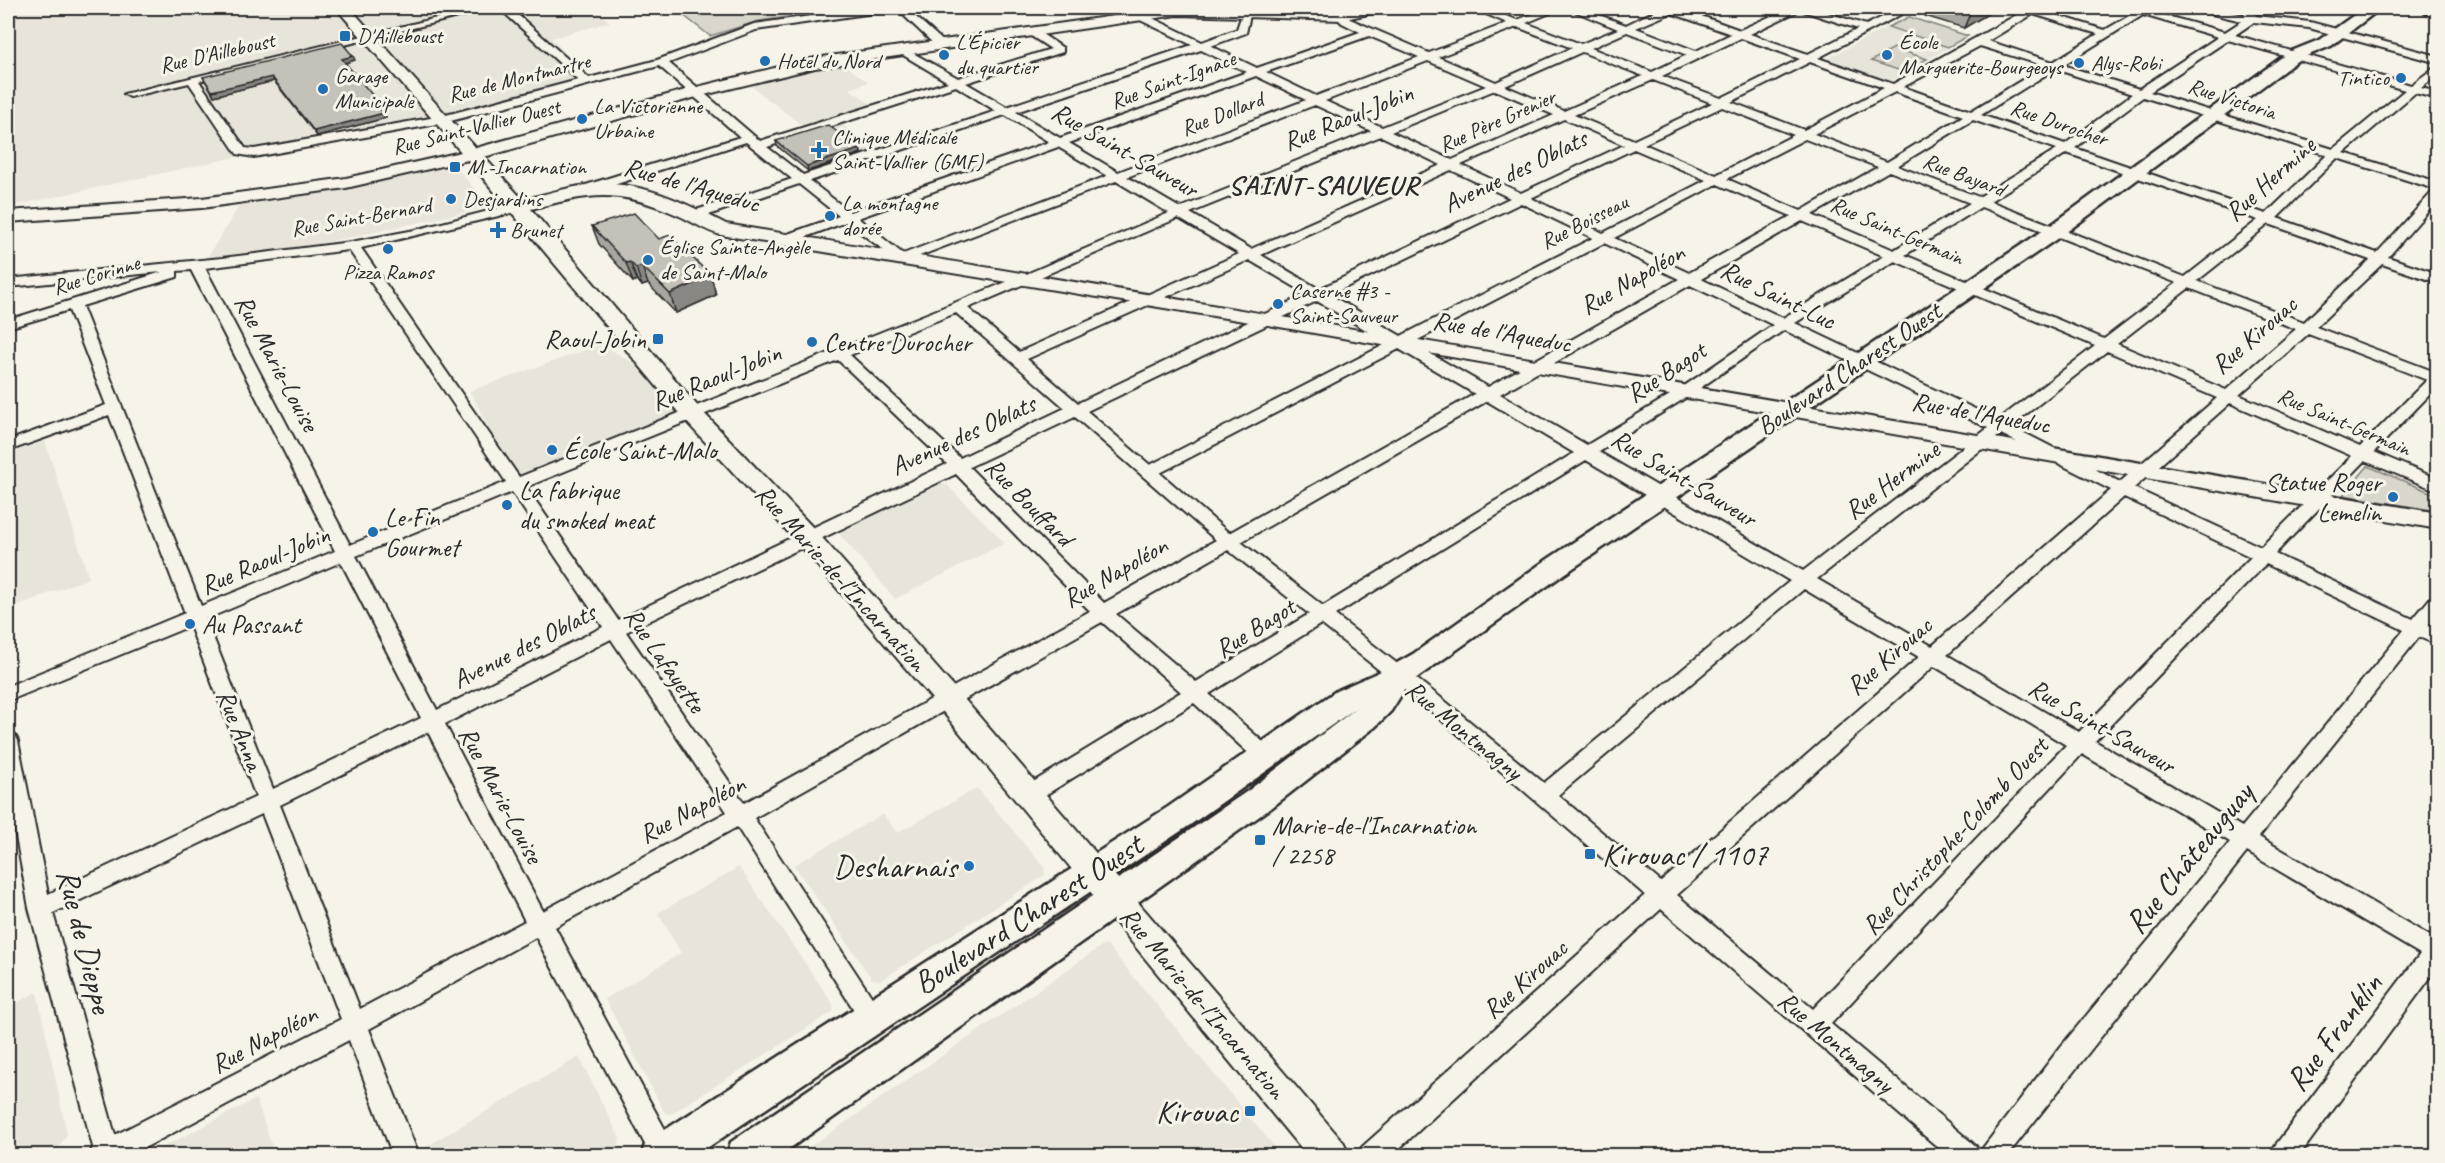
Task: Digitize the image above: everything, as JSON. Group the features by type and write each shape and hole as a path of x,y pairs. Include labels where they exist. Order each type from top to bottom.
{"main road":[{"name":"Boulevard Charest Ouest","path":"745,1155 1104,885 1179,816 1264,755 1346,699 1398,676 1858,362 2054,232 2215,116 2295,55 2325,43 2330,31 2349,8"},
{"name":"Boulevard Charest Ouest","path":"2330,31 2373,8"},
{"name":"Boulevard Charest Ouest","path":"662,1154 871,1016 1260,799 1364,719 1381,703 1398,676"}],"street":[{"name":"Rue Marie-de-l'Incarnation","path":"343,8 519,207 692,414 808,538 949,700 1027,796 1331,1155"},
{"name":"Rue D'Ailleboust","path":"130,94 489,8"},
{"path":"504,8 587,82"},
{"name":"Rue de Montmartre","path":"192,79 245,153 341,140 442,119 661,62 754,27 887,8"},
{"path":"901,8 941,45"},
{"name":"Rue Saint-Vallier Ouest","path":"8,217 161,207 273,195 346,183 472,155 784,68 1032,32 1136,12 1336,12 1377,8"},
{"name":"Rue Bayard","path":"1477,8 2187,284 2437,378"},
{"name":"Rue Dollard","path":"901,259 1557,8"},
{"path":"1572,8 1697,55"},
{"name":"Rue Raoul-Jobin","path":"8,694 346,554 1029,278 1179,213 1495,86 1628,29 1670,8"},
{"name":"Rue Durocher","path":"1670,8 2438,279"},
{"name":"Rue Père Grenier","path":"1017,358 1652,76 1796,8"},
{"path":"1803,8 1867,29"},
{"name":"Avenue des Oblats","path":"40,908 269,803 434,723 613,630 1636,144 1908,8"},
{"path":"2199,8 2250,13 2330,31 2438,60"},
{"path":"2423,8 2438,17"},
{"path":"2033,9 2108,33"},
{"name":"Rue Boisseau","path":"1151,471 1715,178 1894,88 1980,42 2033,9"},
{"path":"2135,10 2438,96"},
{"name":"Rue Napoléon","path":"106,1155 741,816 949,700 1975,116 2108,33 2135,10"},
{"name":"Rue Saint-Luc","path":"1136,12 1202,46 1858,362 1991,435"},
{"name":"Rue Saint-Germain","path":"1336,12 1369,32 2438,486"},
{"path":"695,215 1202,46 1242,31 1247,13"},
{"name":"Rue Bagot","path":"1027,796 1197,694 1685,392 1782,325 2067,148 2142,92 2227,36 2250,13"},
{"path":"760,145 1059,50 1032,32"},
{"name":"Rue Saint-Ignace","path":"787,239 1369,32"},
{"name":"Rue Victoria","path":"1980,42 2438,186"},
{"name":"Rue Saint-Sauveur","path":"902,50 1485,394 1588,452 2243,841 2437,951"},
{"path":"2071,56 2079,65 2103,80"},
{"path":"661,62 748,138 760,145 901,259"},
{"name":"Rue Hermine","path":"1544,795 1803,580 2268,219 2336,154 2438,68"},
{"name":"Rue Saint-Bernard","path":"8,283 197,267 353,246 562,197 748,138"},
{"name":"Rue de l'Aqueduc","path":"562,197 605,189 623,190 695,215 721,229 1029,278 1533,367 1789,409 1991,435 2060,456 2438,521"},
{"name":"Rue Kirouac","path":"1371,1155 1661,895 2306,328 2379,259 2438,192"},
{"name":"Rue Lafayette","path":"353,246 741,816 871,1016"},
{"name":"Rue Corinne","path":"9,320 74,304 197,267"},
{"name":"Rue Marie-Louise","path":"197,267 538,924 548,934 662,1154"},
{"name":"Rue Anna","path":"74,304 116,407 353,1025 406,1155"},
{"name":"Rue Montmagny","path":"958,307 1151,471 1227,540 1544,795 1968,1155"},
{"name":"Rue Bouffard","path":"840,354 959,467 1102,612 1264,755"},
{"name":"Rue Christophe-Colomb Ouest","path":"1815,1024 2079,744 2261,555 2437,378"},
{"path":"8,446 116,407"},
{"path":"2060,456 2075,467 2438,638"},
{"name":"Rue Châteauguay","path":"1991,1155 2438,601"},
{"name":"Rue de Dieppe","path":"8,741 40,908 106,1155"},
{"name":"Rue Franklin","path":"2283,1155 2437,951"}],"shaded area":[{"path":"8,8 594,8 610,22 552,38 587,82 443,119 254,153 8,207"},
{"path":"674,8 856,8 759,21 710,36"},
{"name":"École Marguerite-Bourgeoys","path":"1907,16 1968,36 1888,83 1825,60"},
{"path":"1909,17 1968,36 1948,47 1888,27"},
{"path":"1894,48 1927,59 1904,72 1871,61"},
{"path":"842,63 868,82 850,89 873,105 804,127 746,82"},
{"name":"Clinique Médicale Saint-Vallier (GMF)","path":"840,124 879,150 811,173 776,146"},
{"path":"451,167 457,168 488,205 485,208 301,248 207,258 241,203 314,193"},
{"name":"École Saint-Malo","path":"602,344 664,382 692,414 517,485 470,391"},
{"path":"45,441 89,578 8,609 8,454"},
{"path":"2368,466 2437,495 2437,511 2343,495"},
{"path":"941,484 947,485 1005,543 895,599 840,535 843,530"},
{"path":"977,788 1044,867 1045,875 881,980 872,979 794,865 883,814 897,833"},
{"path":"739,867 833,1004 834,1011 671,1114 665,1113 605,999 681,953 658,913"},
{"path":"1103,945 1108,946 1281,1155 798,1155"},
{"path":"37,992 67,1134 57,1151 48,1155 8,1155 8,1007"},
{"path":"579,1057 620,1139 618,1147 605,1156 431,1155 427,1146"},
{"path":"256,1099 275,1155 150,1155 152,1153"}],"building":[{"path":"1959,8 1976,8 1971,11"},
{"name":"Garage Municipale","path":"342,43 353,56 342,59 378,102 375,103 384,113 314,131 272,77 212,91 203,77"},
{"name":"Clinique Médicale Saint-Vallier (GMF)","path":"828,125 860,149 807,166 776,141"},
{"path":"634,213 659,239 670,235 711,276 670,294 642,266 636,268 630,262 626,263 592,226"}],"place":[{"name":"D'Ailleboust","path":"345,36"},
{"name":"L'Épicier du quartier","path":"944,55"},
{"name":"École Marguerite-Bourgeoys","path":"1887,55"},
{"name":"Hotel du Nord","path":"765,61"},
{"name":"Alys-Robi","path":"2079,63"},
{"name":"Tintico","path":"2401,78"},
{"name":"Garage Municipale","path":"323,89"},
{"name":"La Victorienne Urbaine","path":"582,119"},
{"name":"Clinique Médicale Saint-Vallier (GMF)","path":"819,150"},
{"name":"M.-Incarnation","path":"455,167"},
{"name":"Desjardins","path":"451,199"},
{"name":"La montagne dorée","path":"830,216"},
{"name":"Brunet","path":"498,230"},
{"name":"Pizza Ramos","path":"388,249"},
{"name":"Église Sainte-Angèle de Saint-Malo","path":"648,260"},
{"name":"Caserne #3 - Saint-Sauveur","path":"1278,304"},
{"name":"Raoul-Jobin","path":"658,339"},
{"name":"Centre Durocher","path":"812,342"},
{"name":"École Saint-Malo","path":"552,450"},
{"name":"Statue Roger Lemelin","path":"2393,497"},
{"name":"La fabrique du smoked meat","path":"507,505"},
{"name":"Le Fin Gourmet","path":"373,532"},
{"name":"Au Passant","path":"190,624"},
{"name":"Marie-de-l'Incarnation / 2258","path":"1260,840"},
{"name":"Kirouac / 1107","path":"1590,854"},
{"name":"Desharnais","path":"969,866"},
{"name":"Kirouac","path":"1250,1111"}],"district":[{"name":"SAINT-SAUVEUR","path":"1324,185"}]}
